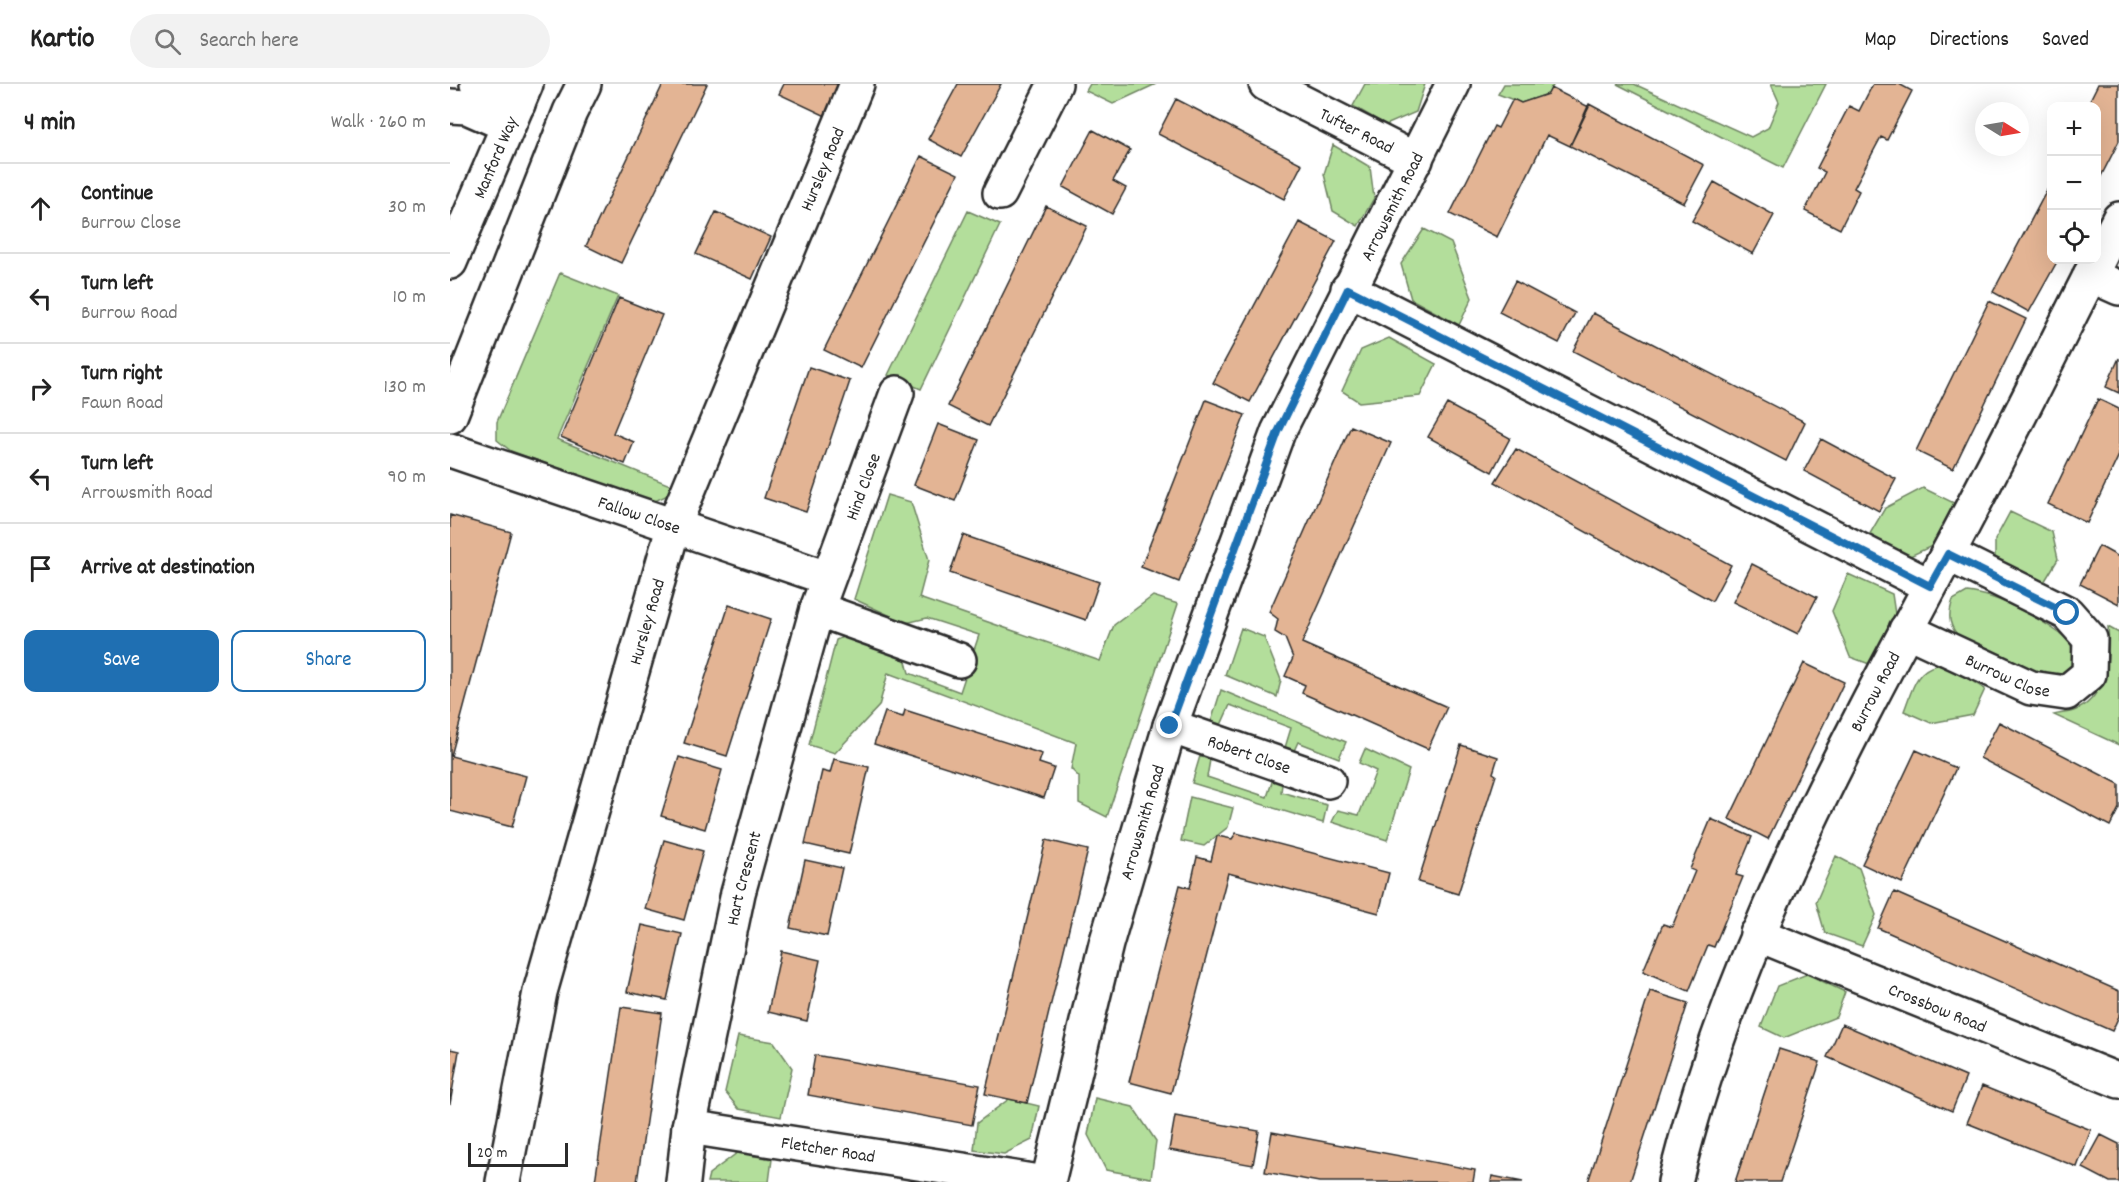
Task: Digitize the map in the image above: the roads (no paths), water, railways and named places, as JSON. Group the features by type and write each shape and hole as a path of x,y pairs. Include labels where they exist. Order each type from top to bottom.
{"street":[{"path":"477,84 517,104"},
{"path":"450,416 570,112 584,84"},
{"name":"Hursley Road","path":"503,1182 540,992 674,525 857,84"},
{"path":"1000,193 1055,84"},
{"name":"Tufter Road","path":"1266,84 1416,160"},
{"name":"Arrowsmith Road","path":"1048,1182 1106,944 1170,726 1278,432 1453,84"},
{"path":"450,106 517,104"},
{"name":"Manford Way","path":"451,259 517,104"},
{"name":"Burrow Road","path":"1675,1182 1726,1016 1757,934 1906,630 2105,282 2119,219"},
{"path":"1348,289 1930,586"},
{"name":"Hind Close","path":"822,594 897,393"},
{"name":"Fallow Close","path":"450,450 674,525 959,660"},
{"name":"Burrow Close","path":"1906,630 2031,688 2066,693 2089,674 2090,639 2067,613 1948,554"},
{"name":"Hart Crescent","path":"682,1182 689,1127 738,893 822,594"},
{"name":"Robert Close","path":"1170,726 1328,781"},
{"name":"Crossbow Road","path":"1757,934 2119,1081"},
{"name":"Fletcher Road","path":"689,1127 1040,1182"}]}
